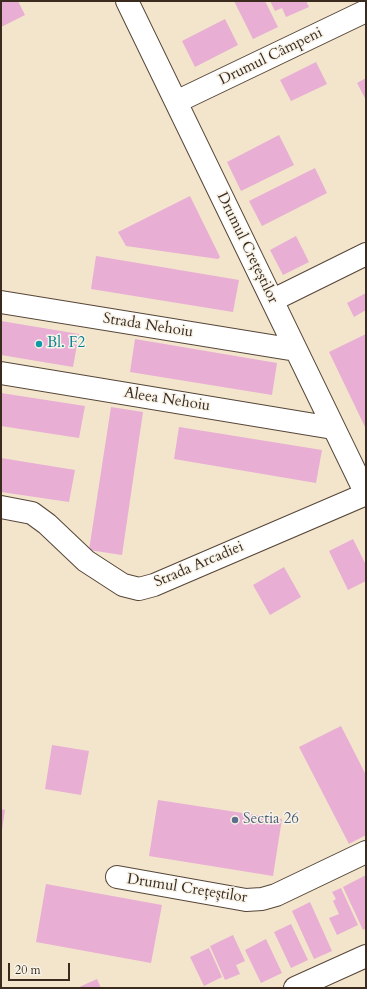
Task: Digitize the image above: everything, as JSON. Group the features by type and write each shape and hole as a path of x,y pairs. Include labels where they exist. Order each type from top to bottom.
{"street":[{"name":"Drumul Crețeștilor","path":"128,1 366,494"},
{"name":"Drumul Câmpeni","path":"176,102 366,11"},
{"path":"273,300 366,254"},
{"name":"Strada Nehoiu","path":"1,302 296,350"},
{"name":"Aleea Nehoiu","path":"1,373 333,428"},
{"name":"Strada Arcadiei","path":"1,507 32,513 47,524 86,561 122,584 139,589 154,585 366,494"},
{"name":"Drumul Crețeștilor","path":"117,877 246,900 262,899 276,895 366,852"},
{"path":"295,988 366,956"}],"building":[{"path":"1,1 18,1 25,15 1,27"},
{"path":"234,1 265,1 278,27 253,39"},
{"path":"270,1 306,1 309,7 286,17 282,8 275,11"},
{"path":"225,19 238,45 195,67 182,41"},
{"path":"316,62 327,84 291,101 280,80"},
{"path":"366,78 366,100 357,83"},
{"path":"279,135 294,165 241,191 227,162"},
{"path":"315,168 327,193 262,226 249,201"},
{"path":"190,196 220,257 218,259 126,246 118,232"},
{"path":"296,236 309,262 283,275 270,250"},
{"path":"96,256 239,280 233,312 91,289"},
{"path":"366,293 366,310 354,317 347,303"},
{"name":"Bl. F2","path":"1,321 79,334 73,367 1,355"},
{"path":"366,334 366,429 329,352"},
{"path":"135,339 277,363 272,395 130,372"},
{"path":"1,393 85,406 79,438 1,426"},
{"path":"111,407 143,412 122,555 89,550"},
{"path":"179,427 322,450 316,483 174,459"},
{"path":"1,458 75,470 69,502 1,492"},
{"path":"353,539 366,565 366,581 348,590 329,551"},
{"path":"284,567 301,597 270,615 253,585"},
{"path":"341,726 366,775 366,835 349,844 299,747"},
{"path":"52,745 89,751 81,795 45,789"},
{"path":"158,800 282,819 273,876 149,856"},
{"path":"1,809 5,810 2,830 1,830"},
{"path":"366,875 366,928 363,930 343,887"},
{"path":"46,884 162,905 151,963 36,942"},
{"path":"341,888 358,925 337,935 329,918 339,914 333,901 336,899 332,892"},
{"path":"310,902 332,951 314,959 292,911"},
{"path":"291,924 308,960 291,968 274,932"},
{"path":"233,935 245,961 236,965 240,974 225,980 210,946"},
{"path":"266,939 282,973 261,983 245,950"},
{"path":"209,948 222,977 204,986 190,957"},
{"path":"97,979 101,988 77,988"}],"place":[{"name":"Bl. F2","path":"39,344"},
{"name":"Sectia 26","path":"235,820"}]}
